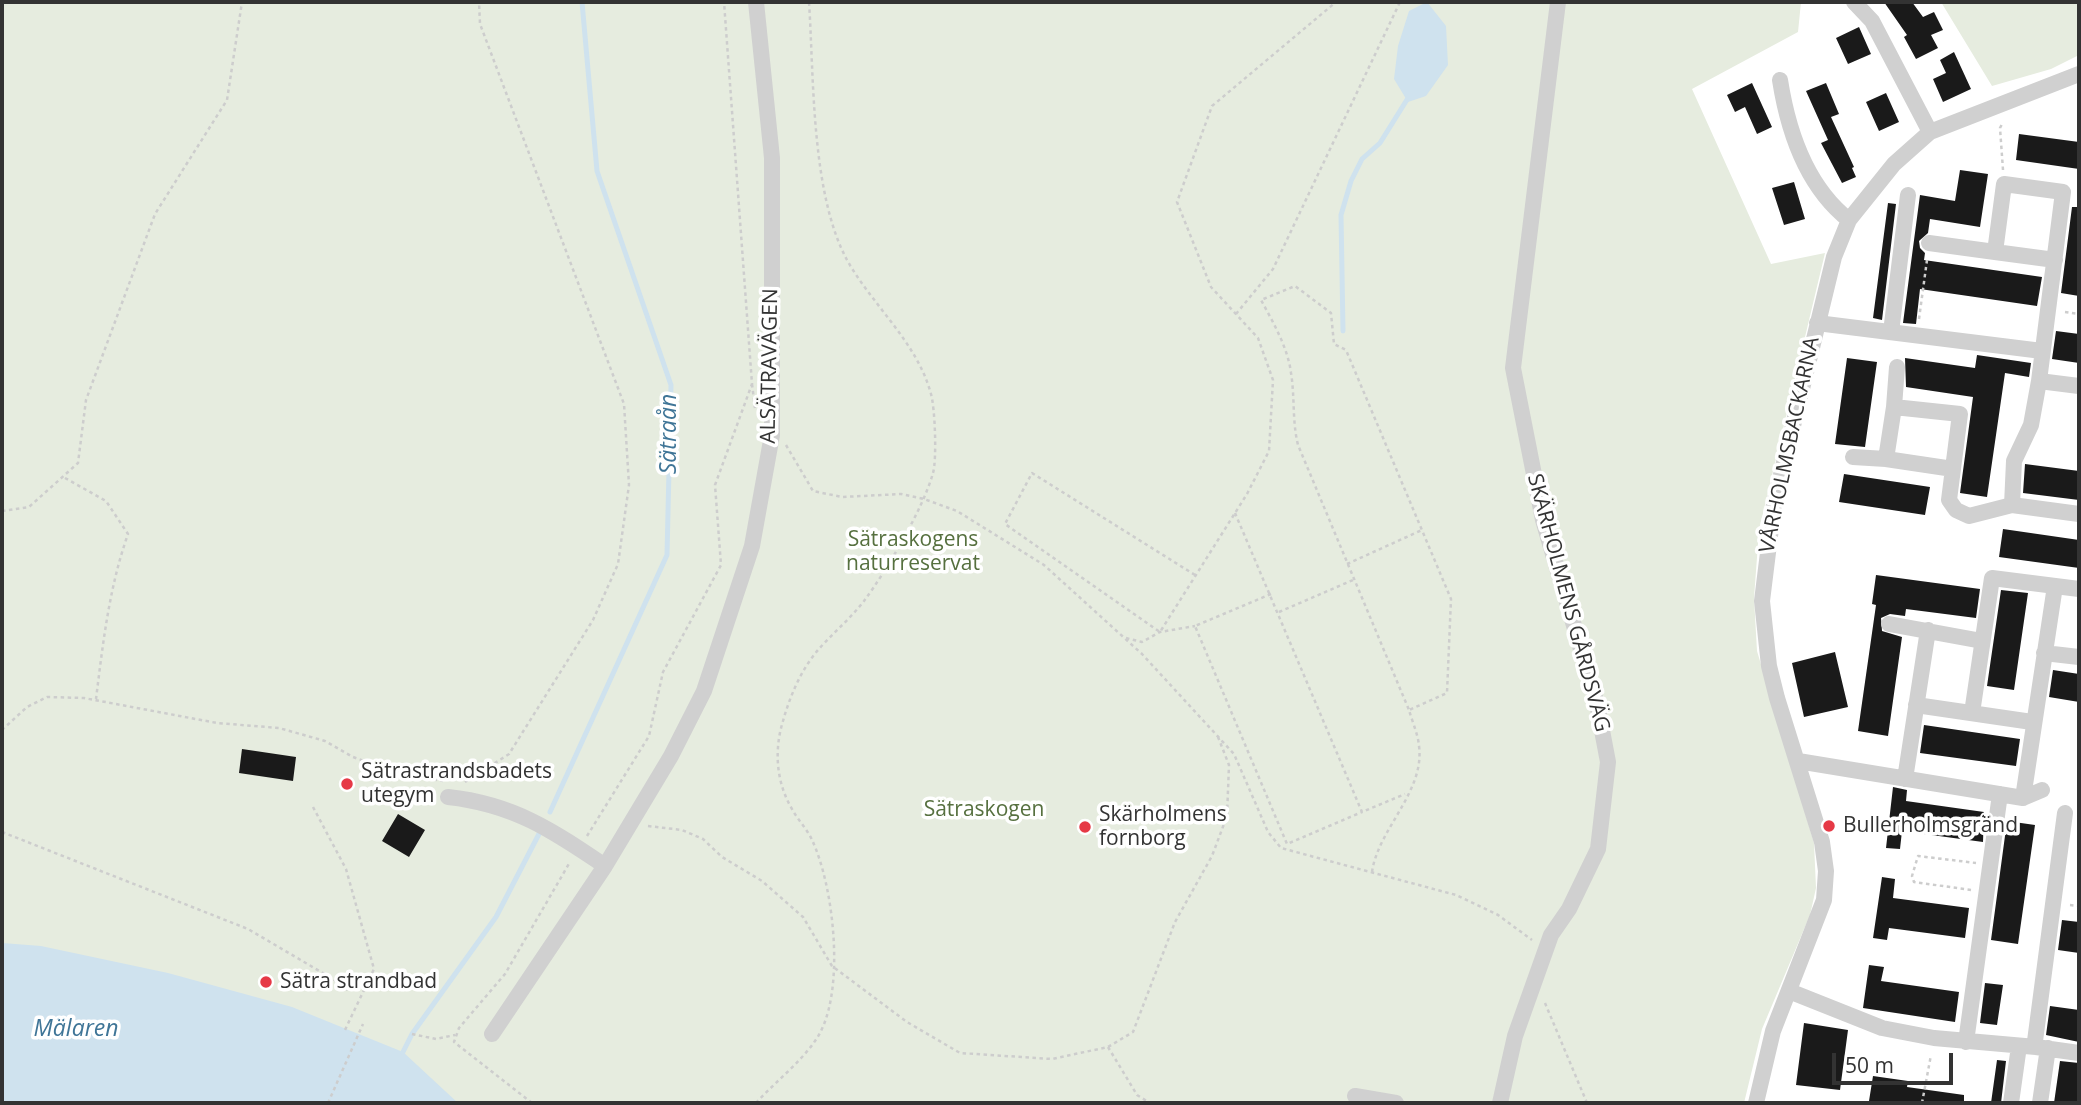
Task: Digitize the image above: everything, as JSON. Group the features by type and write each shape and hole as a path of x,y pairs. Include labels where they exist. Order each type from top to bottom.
{"street":[{"name":"ALSÄTRAVÄGEN","path":"492,1034 605,866 671,756 704,691 752,546 772,435 772,158 756,2"},
{"name":"SKÄRHOLMENS GÅRDSVÄG","path":"1500,1103 1515,1036 1545,951 1598,849 1608,762 1597,704 1543,520 1513,368 1558,2"},
{"path":"1854,2 1872,21 1930,132"},
{"name":"VÅRHOLMSBACKARNA","path":"1756,1103 1773,1031 1825,900 1826,871 1822,842 1769,666 1762,611 1763,580 1774,504 1834,257 1849,220 1894,164 1930,132 2079,74"},
{"path":"1780,80 1785,113 1815,185 1833,207 1849,220"},
{"path":"1995,252 2004,184 2071,193 2054,260 2031,425 2014,461 2012,505"},
{"path":"1891,332 1908,195"},
{"path":"1929,243 2054,260"},
{"path":"1817,323 2042,351"},
{"path":"1886,459 1897,367"},
{"path":"2039,381 2079,386"},
{"path":"1894,407 1960,414 1949,499 1956,510 1969,516 2012,505 2079,514"},
{"path":"1853,457 1953,469"},
{"path":"1972,713 1992,578 2079,589"},
{"path":"2023,798 2054,586"},
{"path":"1889,624 1982,640"},
{"path":"1905,779 1928,630"},
{"path":"2044,653 2079,657"},
{"path":"1916,705 2032,722"},
{"path":"1798,761 2023,798 2042,790"},
{"path":"449,790 507,808 543,825 581,845 605,866"},
{"path":"1966,1042 2000,794"},
{"path":"2040,1103 2042,1048 2035,1035 2065,813"},
{"path":"1789,991 1882,1028 1934,1038 2079,1053"},
{"path":"2011,1103 2019,1046"},
{"path":"1355,1096 1396,1103"}],"path":[{"path":"2,510 29,507 65,478 78,463 86,400 155,214 227,100 242,2"},
{"path":"474,786 462,784 509,754 593,620 618,564 629,485 624,404 480,24 479,2"},
{"path":"724,2 756,419"},
{"path":"756,1103 816,1040 827,1018 834,937 824,881 812,840 790,807 780,780 776,751 782,723 795,685 815,653 863,602 924,499 935,469 931,394 915,359 848,262 834,232 824,186 809,2"},
{"path":"1160,632 1235,513 1269,452 1273,380 1258,338 1211,288 1177,202 1212,106 1336,2"},
{"path":"1236,315 1273,269 1400,2"},
{"path":"2004,184 2000,128 2016,98"},
{"path":"1917,336 1929,243"},
{"path":"1372,872 1375,853 1408,793 1419,764 1420,747 1409,710 1298,445 1288,358 1261,300 1296,286 1331,313 1334,344 1346,350 1451,599 1447,693 1409,710"},
{"path":"532,1103 454,1042 455,1035 505,974 649,736 663,673 721,565 715,485 752,384"},
{"path":"772,435 783,439 813,491 842,497 901,494 924,499 957,511 1044,565 1150,662 1234,754 1268,832 1281,848 1444,891 1498,915 1545,951"},
{"path":"1160,632 1005,523 1032,473 1195,575"},
{"path":"65,478 106,501 128,534 116,568 105,622 96,699"},
{"path":"1235,513 1363,812"},
{"path":"1347,564 1422,530"},
{"path":"1279,612 1353,580"},
{"path":"1120,635 1142,642 1160,632 1195,626 1271,594"},
{"path":"1195,626 1287,844 1408,793"},
{"path":"2,730 27,707 47,697 96,699 217,723 279,728 325,741 353,757 449,790"},
{"path":"629,825 657,825 682,830 703,839 722,857 762,881 803,917 832,966 907,1022 960,1053 1052,1059 1108,1047 1133,1032 1175,922 1212,856 1227,816 1229,765 1217,734"},
{"path":"313,807 346,869 374,969 344,1032"},
{"path":"2,832 248,929 349,991"},
{"path":"1986,892 1914,882 1912,876 1918,856 1990,865"},
{"path":"1535,979 1587,1103"},
{"path":"328,1103 363,1024"},
{"path":"412,1034 436,1039 455,1035"},
{"path":"1922,1103 1934,1038"},
{"path":"1108,1047 1137,1095 1150,1103"}],"green space":[{"name":"Sätraskogens naturreservat","path":"2,2 1801,2 1798,32 1692,89 1771,264 1825,253 1759,530 1754,598 1757,651 1814,843 1816,888 1810,915 1762,1029 1744,1103 2,1103"},
{"path":"1941,2 2079,2 2079,55 2051,69 1992,86"}],"water":[{"path":"1427,2 1446,26 1448,65 1426,96 1408,102 1394,79 1398,46 1409,11"},
{"name":"Mälaren","path":"2,943 41,946 168,973 292,1007 403,1052 458,1103 2,1103"}],"building":[{"path":"1884,2 1912,2 1923,17 1934,12 1943,30 1931,35 1938,48 1916,59 1904,37 1907,35"},
{"path":"1859,27 1871,54 1848,64 1836,38"},
{"path":"1954,52 1971,89 1943,102 1933,79 1946,73 1940,60"},
{"path":"1752,83 1772,127 1757,134 1745,107 1735,112 1727,95"},
{"path":"1826,83 1839,114 1831,117 1856,177 1842,183 1821,143 1828,140 1806,91"},
{"path":"1886,93 1899,122 1879,131 1866,102"},
{"path":"2019,134 2079,142 2079,169 2016,160"},
{"path":"1960,170 1988,174 1980,227 1930,219 1928,233 1919,241 1920,248 1925,253 1924,260 2042,277 2037,306 1920,289 1916,324 1903,323 1920,195 1955,201"},
{"path":"1794,182 1805,219 1784,225 1772,188"},
{"path":"1888,203 1896,204 1882,320 1873,318"},
{"path":"2072,207 2079,207 2079,296 2061,293"},
{"path":"2056,331 2079,334 2079,363 2052,359"},
{"path":"1977,355 2031,363 2029,377 2005,373 1987,497 1960,493 1973,397 1906,387 1905,358 1975,368"},
{"path":"1847,358 1877,362 1865,447 1835,444"},
{"path":"2025,464 2079,471 2079,500 2023,493"},
{"path":"1844,474 1930,487 1925,515 1839,502"},
{"path":"2003,529 2079,540 2079,568 1999,557"},
{"path":"1876,575 1980,589 1976,618 1906,609 1905,616 1890,614 1881,618 1882,631 1902,637 1888,736 1858,731 1876,605 1872,604"},
{"path":"2001,590 2028,593 2014,690 1987,686"},
{"path":"1835,652 1848,707 1804,717 1792,663"},
{"path":"2053,670 2079,674 2079,702 2049,697"},
{"path":"1924,725 2020,739 2016,766 1920,753"},
{"path":"242,749 296,757 293,781 239,773"},
{"path":"1893,787 1907,790 1906,801 1984,812 1983,842 1902,831 1900,849 1886,848"},
{"path":"398,814 425,830 409,857 382,841"},
{"path":"2007,821 2035,825 2018,944 1991,940"},
{"path":"1882,877 1895,879 1893,898 1969,908 1965,938 1889,928 1887,940 1873,938"},
{"path":"2062,920 2079,922 2079,953 2058,950"},
{"path":"1869,965 1884,967 1881,981 1959,992 1955,1022 1863,1008"},
{"path":"1985,983 2003,985 1997,1025 1980,1023"},
{"path":"2050,1006 2079,1010 2079,1042 2046,1035"},
{"path":"1804,1023 1848,1030 1840,1090 1796,1085"},
{"path":"1997,1060 2006,1061 2001,1103 1991,1103"},
{"path":"2060,1061 2079,1063 2079,1103 2054,1103"},
{"path":"1873,1076 1908,1081 1907,1087 1964,1095 1964,1103 1869,1101"}],"waterway":[{"name":"Sätraån","path":"550,812 667,555 671,385 597,171 582,2"},
{"path":"1343,331 1341,215 1351,181 1362,159 1380,143 1408,98"},
{"name":"Sätraån","path":"403,1052 412,1034 496,917 540,832"}],"place":[{"name":"Sätrastrandsbadets utegym","path":"347,784"},
{"name":"Bullerholmsgränd","path":"1829,826"},
{"name":"Skärholmens fornborg","path":"1085,827"},
{"name":"Sätra strandbad","path":"266,982"}],"park label":[{"name":"Sätraskogen","path":"984,810"}]}
